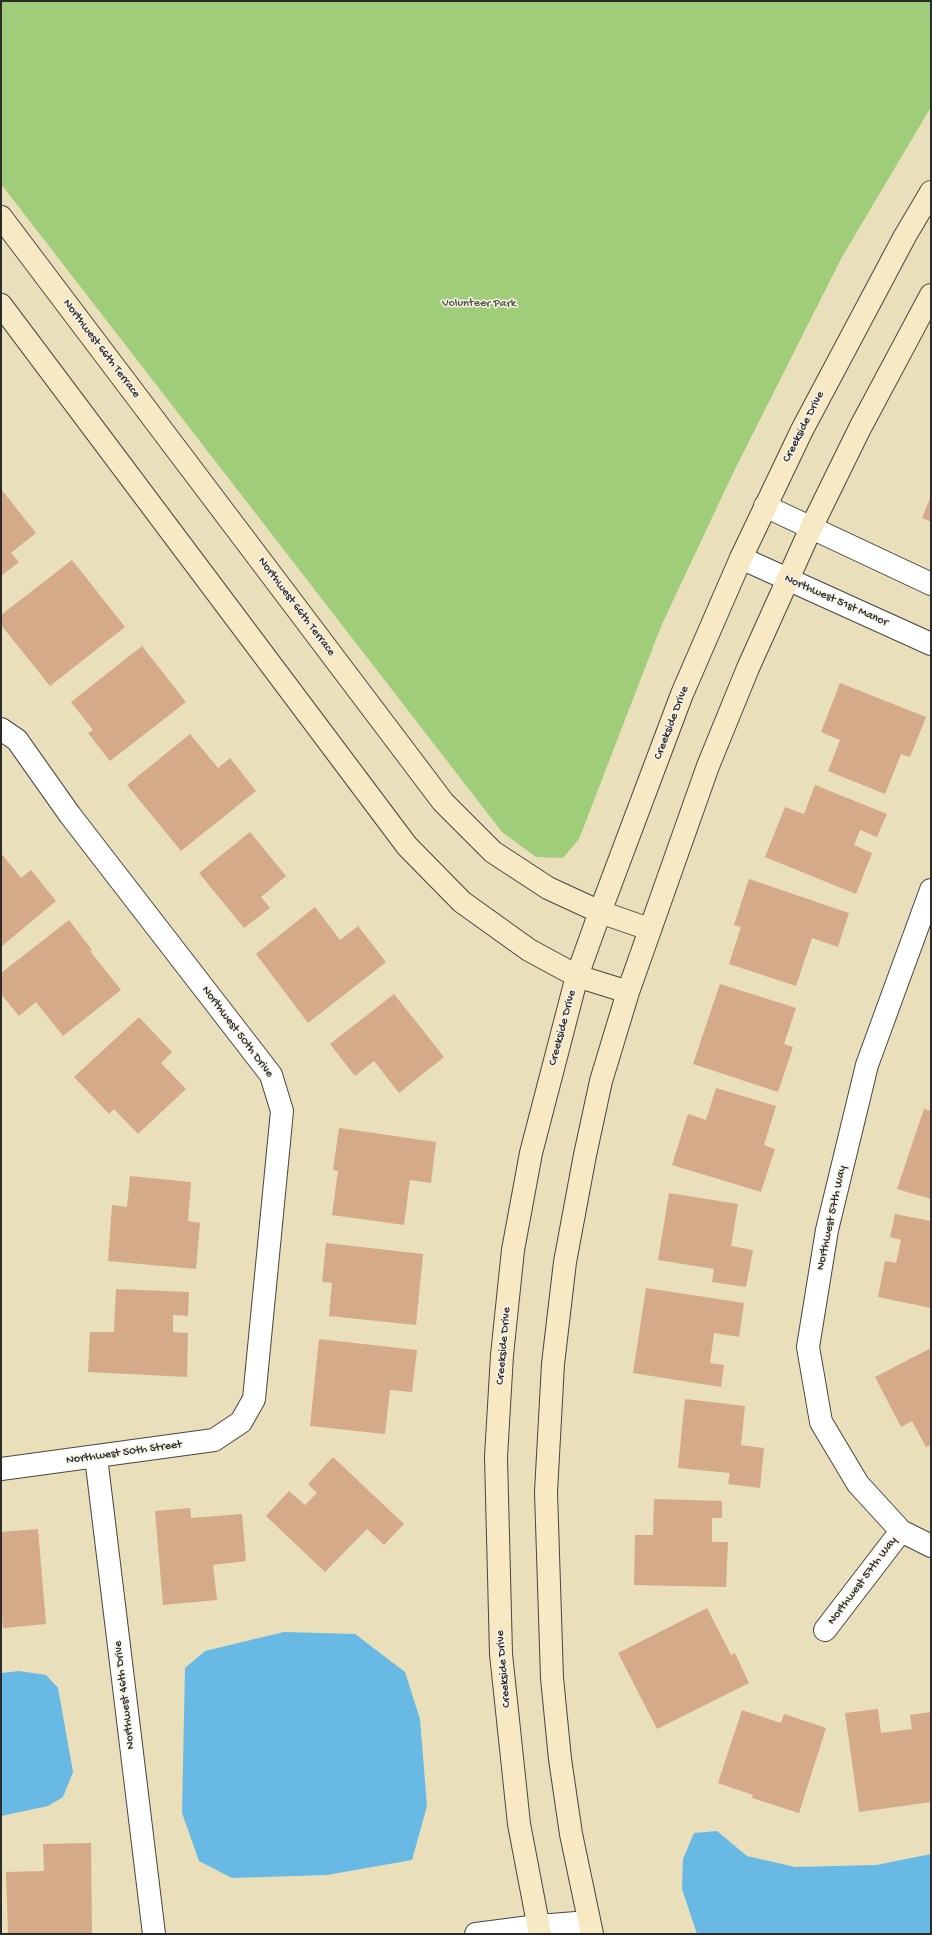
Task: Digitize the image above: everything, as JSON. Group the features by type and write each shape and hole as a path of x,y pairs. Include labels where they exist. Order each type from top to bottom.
{"street":[{"name":"Creekside Drive","path":"539,1930 519,1824 501,1654 496,1457 502,1355 513,1250 531,1153 577,976 682,694 741,558 802,430 905,236 931,192"},
{"name":"Northwest 66th Terrace","path":"1,217 443,802 493,852 548,888 600,912 649,929"},
{"path":"476,1934 591,1928 571,1834 560,1759 552,1678 546,1492 554,1364 565,1262 585,1155 601,1080 628,992 649,929 708,766 748,668 789,580 811,528 860,428 931,295"},
{"path":"1,305 407,846 462,902 529,950 577,976 628,992"},
{"path":"765,506 931,584"},
{"name":"Northwest 51st Manor","path":"741,558 931,644"},
{"name":"Northwest 50th Drive","path":"1,729 17,740 70,815 271,1075 282,1111 254,1399 241,1422"},
{"name":"Northwest 57th Way","path":"931,890 867,1066 827,1230 808,1346 821,1422 858,1484 901,1531 931,1546"},
{"name":"Northwest 50th Street","path":"1,1469 214,1440 241,1422"},
{"name":"Northwest 46th Drive","path":"96,1457 154,1934"},
{"name":"Northwest 57th Way","path":"825,1630 901,1531"}],"green space":[{"name":"Volunteer Park","path":"1,1 931,1 931,107 842,257 735,469 662,624 579,839 563,858 536,857 502,832 1,184"}],"water":[{"path":"284,1632 355,1634 405,1672 420,1719 427,1806 412,1860 327,1875 232,1878 199,1861 182,1813 185,1668 205,1651"},
{"path":"19,1671 46,1675 58,1688 73,1772 63,1797 48,1806 1,1816 1,1673"},
{"path":"717,1831 747,1856 795,1867 876,1865 931,1854 931,1934 697,1934 682,1889 683,1859 694,1833"}],"building":[{"path":"1,489 36,533 11,553 19,562 1,576"},
{"path":"931,496 931,522 922,518"},
{"path":"72,560 125,627 50,686 1,625 1,615"},
{"path":"142,646 186,702 110,761 88,733 93,730 71,702"},
{"path":"840,683 926,717 910,757 901,754 885,794 828,771 840,740 821,732"},
{"path":"190,734 218,768 230,758 256,791 181,851 127,785"},
{"path":"815,785 887,814 877,837 860,830 854,845 872,853 856,894 765,857 785,807 804,814"},
{"path":"250,832 286,876 261,897 270,908 244,928 199,873"},
{"path":"1,853 21,878 31,870 56,901 1,947"},
{"path":"749,879 849,913 838,947 812,938 796,986 729,964 741,927 734,925"},
{"path":"315,907 340,940 358,926 386,962 308,1023 256,954"},
{"path":"69,920 92,950 90,951 121,990 63,1036 36,1002 19,1016 1,994 1,973"},
{"path":"720,984 796,1008 784,1044 793,1047 778,1092 693,1064"},
{"path":"394,994 444,1057 399,1093 374,1061 355,1076 330,1044"},
{"path":"139,1017 172,1052 161,1063 186,1089 138,1134 114,1109 109,1114 74,1077"},
{"path":"716,1088 776,1106 764,1145 775,1149 761,1192 672,1165 688,1114 706,1120"},
{"path":"924,1109 931,1111 931,1199 897,1189"},
{"path":"339,1128 436,1142 431,1183 410,1180 404,1225 332,1215 338,1171 333,1170"},
{"path":"130,1176 191,1182 188,1221 200,1223 196,1269 108,1261 112,1205 127,1207"},
{"path":"669,1193 738,1204 731,1246 753,1250 746,1287 712,1282 714,1269 658,1260"},
{"path":"895,1214 931,1221 931,1308 878,1297 885,1261 896,1263 901,1240 890,1237"},
{"path":"326,1243 423,1254 416,1325 329,1316 332,1283 322,1282"},
{"path":"646,1288 744,1303 739,1337 714,1333 710,1363 724,1365 721,1387 633,1373"},
{"path":"116,1289 189,1292 188,1316 173,1315 173,1332 188,1333 187,1377 88,1372 90,1332 114,1332"},
{"path":"319,1339 417,1350 412,1392 390,1390 385,1434 310,1426"},
{"path":"931,1348 931,1445 926,1447 912,1421 901,1427 875,1377"},
{"path":"685,1399 745,1406 741,1445 764,1448 760,1488 728,1484 730,1473 678,1468"},
{"path":"333,1457 404,1524 384,1545 367,1529 325,1572 266,1516 289,1491 305,1505 317,1493 308,1484"},
{"path":"654,1499 722,1501 722,1518 712,1518 712,1542 728,1542 726,1587 634,1585 635,1535 653,1535"},
{"path":"190,1508 191,1518 242,1514 246,1561 213,1565 217,1600 163,1605 155,1511"},
{"path":"38,1529 46,1624 3,1628 1,1607 1,1532"},
{"path":"707,1608 731,1655 735,1653 749,1683 657,1729 618,1653"},
{"path":"878,1709 881,1733 912,1729 910,1715 931,1712 931,1802 859,1812 845,1713"},
{"path":"742,1710 781,1723 784,1714 826,1728 799,1813 752,1798 753,1795 718,1783"},
{"path":"91,1843 92,1934 8,1934 6,1872 44,1871 43,1844"}]}
